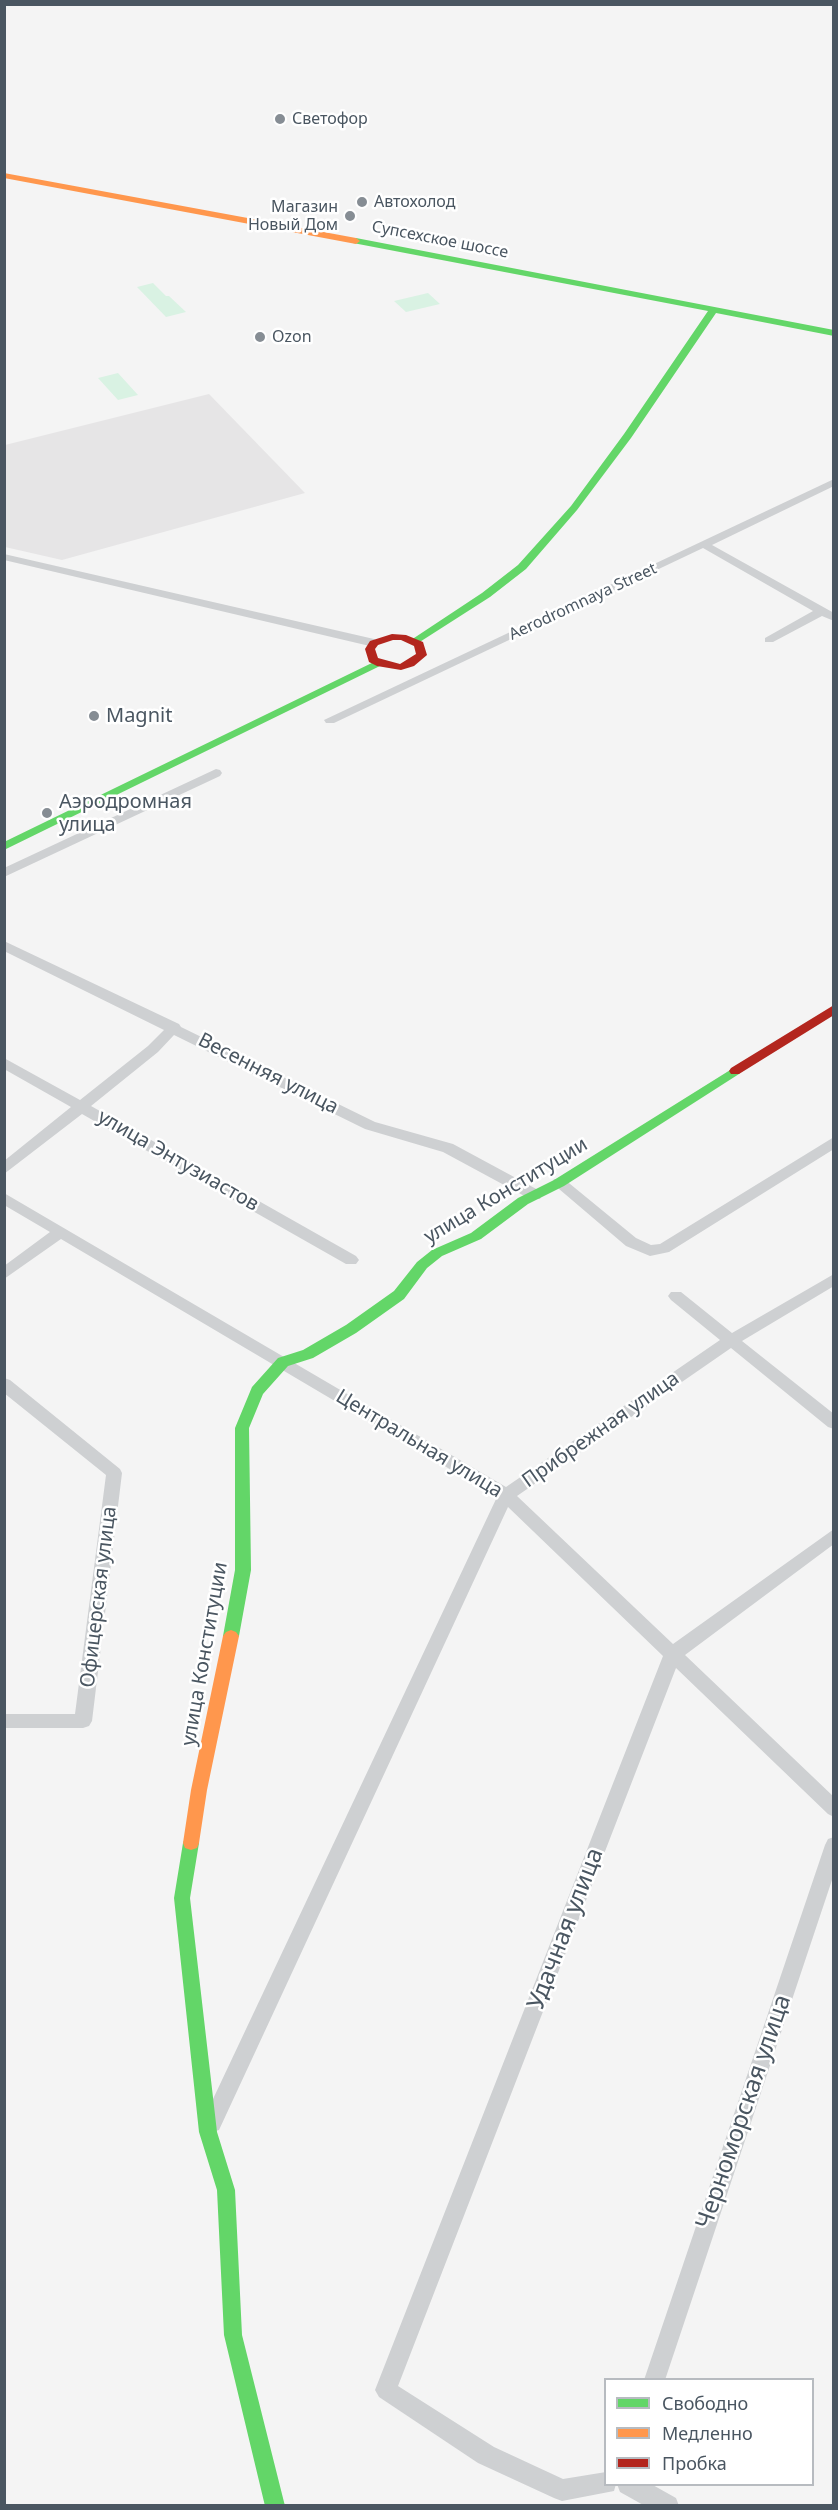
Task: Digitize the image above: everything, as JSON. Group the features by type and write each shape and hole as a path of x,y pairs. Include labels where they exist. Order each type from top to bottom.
{"street":[{"name":"Супсехское шоссе","path":"4,176 834,333"},
{"path":"415,642 486,595 522,567 574,508 628,436 713,310"},
{"name":"Aerodromnaya Street","path":"330,720 831,486"},
{"path":"703,544 834,618"},
{"path":"4,557 374,643 392,637 402,637 415,642 422,649 422,655 418,660 401,666 378,663 4,847"},
{"path":"769,640 822,611"},
{"path":"374,643 370,654 378,663"},
{"path":"4,873 216,773"},
{"name":"Весенняя улица","path":"4,945 174,1027 370,1126 448,1148 535,1195"},
{"name":"улица Конституции","path":"275,2505 233,2335 226,2190 208,2132 182,1898 199,1790 224,1676 243,1570 242,1428 257,1391 283,1362 308,1354 351,1329 399,1295 429,1259 476,1236 497,1218 559,1183 834,1009"},
{"path":"4,1169 153,1049 174,1027"},
{"name":"улица Энтузиастов","path":"4,1063 351,1260"},
{"path":"559,1183 631,1242 650,1251 664,1248 834,1142"},
{"name":"Центральная улица","path":"4,1198 506,1495 834,1809"},
{"path":"4,1274 61,1231"},
{"name":"Прибрежная улица","path":"208,2132 506,1495 730,1341 834,1279"},
{"path":"676,1296 834,1423"},
{"name":"Офицерская улица","path":"4,1384 114,1473 83,1721 4,1721"},
{"path":"672,1655 834,1535"},
{"name":"Удачная улица","path":"604,2483 562,2490 486,2455 386,2390 672,1655"},
{"name":"Черноморская улица","path":"654,2378 834,1845"},
{"path":"632,2486 668,2505"}],"shaded area":[{"path":"209,394 305,493 62,560 5,547 5,445"}],"green space":[{"path":"153,283 186,312 166,317 137,287"},
{"path":"428,293 440,304 406,312 394,301"},
{"path":"118,373 138,395 118,400 98,378"}],"traffic: fast":[{"path":"356,241 834,333"},
{"path":"415,642 486,595 522,567 574,508 628,436 713,310"},
{"path":"4,847 378,663"},
{"path":"231,1636 243,1570 242,1428 257,1391 283,1362 308,1354 351,1329 399,1295 422,1265 437,1253 476,1236 523,1201 559,1183 735,1071"},
{"path":"191,1843 182,1898 208,2132 226,2190 233,2335 275,2506"}],"traffic: slow":[{"path":"4,175 356,241"},
{"path":"191,1843 199,1790 231,1636"}],"traffic: jam":[{"path":"392,637 402,637 419,644 422,655 410,664 401,667 381,664 373,660 370,649 374,643 392,637"},
{"path":"735,1071 834,1009"}],"place":[{"name":"Светофор","path":"280,119"},
{"name":"Автохолод","path":"362,202"},
{"name":"Магазин Новый Дом","path":"350,216"},
{"name":"Ozon","path":"260,337"},
{"name":"Magnit","path":"94,716"},
{"name":"Аэродромная улица","path":"47,813"}]}
